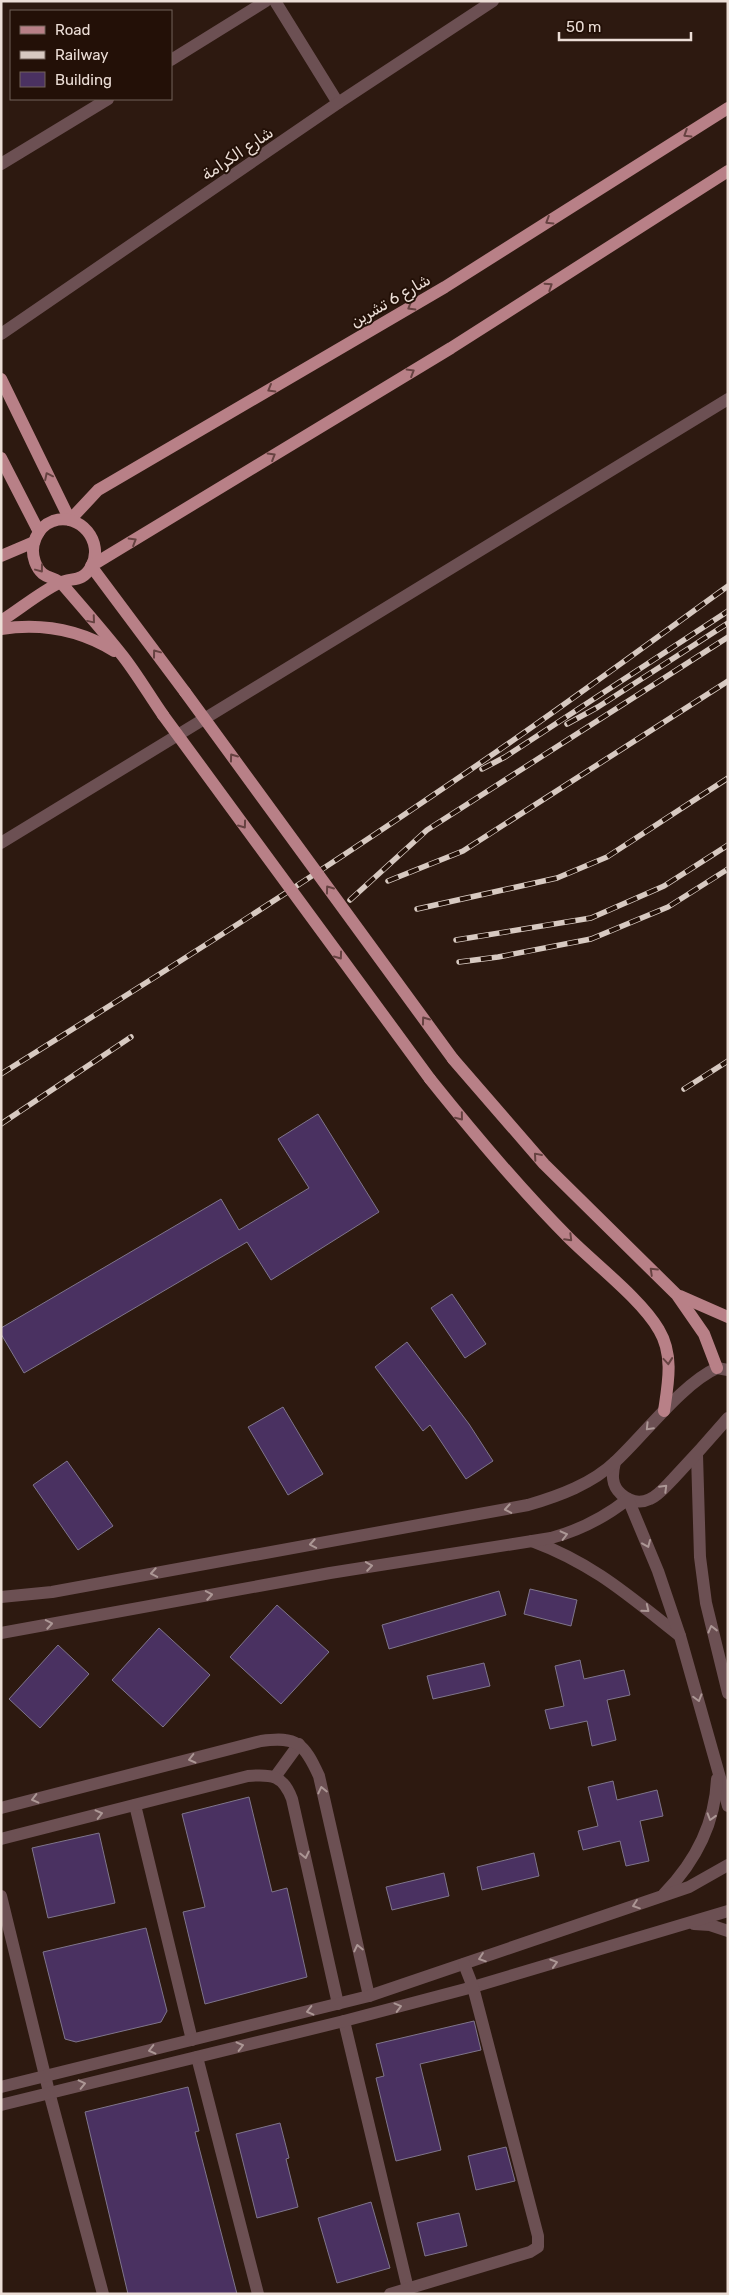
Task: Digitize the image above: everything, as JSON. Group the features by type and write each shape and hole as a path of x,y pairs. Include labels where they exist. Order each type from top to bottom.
{"main road":[{"name":"شارع 6 تشرين","path":"70,520 98,490 445,286 728,108"},
{"path":"1,621 60,582 78,579 92,566 451,348 728,171"},
{"path":"1,379 70,520"},
{"path":"1,458 36,537 34,560 38,568 44,575 60,582 123,656 163,715 430,1079 497,1163 569,1238 644,1310 659,1330 667,1346 669,1365 664,1411"},
{"path":"1,556 36,537 52,522 70,520 79,523 92,538 95,547 92,566 453,1059 544,1164 677,1295 704,1334 724,1368"},
{"path":"1,629 21,627 57,629 92,639 123,656"},
{"path":"677,1295 698,1306 728,1317"}],"street":[{"path":"172,59 266,1"},
{"path":"275,1 338,103"},
{"name":"شارع الكرامة","path":"1,334 338,103 493,1"},
{"path":"1,164 106,100"},
{"path":"1,843 728,399"},
{"path":"1,1597 52,1592 528,1505 574,1489 615,1462 664,1411 702,1377 724,1368"},
{"path":"615,1462 612,1473 614,1484 619,1493 628,1499 643,1501 657,1495 697,1455 728,1418"},
{"path":"697,1455 701,1566 706,1603 728,1693"},
{"path":"1,1633 330,1573 572,1533 592,1524 628,1499"},
{"path":"628,1499 658,1571 680,1636 728,1806"},
{"path":"530,1540 578,1560 600,1574 680,1636"},
{"path":"1,1808 261,1741 282,1738 299,1744 310,1755 319,1776 369,1996"},
{"path":"275,1777 299,1744"},
{"path":"661,1897 688,1866 707,1830 713,1810 718,1769"},
{"path":"1,1839 248,1776 263,1775 275,1777 286,1785 292,1799 338,2004"},
{"path":"135,1805 192,2040"},
{"path":"1,2087 369,1996 688,1888 728,1865"},
{"path":"1,1896 48,2092 103,2294"},
{"path":"1,2105 344,2021 473,1987 728,1911"},
{"path":"684,1924 710,1925 728,1930"},
{"path":"390,2294 530,2252 538,2247 538,2236 473,1987 464,1964"},
{"path":"344,2021 408,2289"},
{"path":"197,2057 258,2294"}],"building":[{"path":"318,1114 379,1212 271,1280 247,1242 24,1373 1,1334 1,1328 221,1199 239,1230 309,1188 278,1139"},
{"path":"452,1294 486,1344 465,1358 431,1308"},
{"path":"407,1342 469,1424 493,1461 466,1479 430,1425 423,1431 375,1367"},
{"path":"283,1407 323,1474 288,1495 248,1427"},
{"path":"67,1461 113,1526 78,1550 33,1485"},
{"path":"530,1589 577,1600 571,1626 524,1614"},
{"path":"499,1591 506,1615 389,1649 382,1625"},
{"path":"277,1605 329,1652 281,1704 230,1657"},
{"path":"159,1628 210,1675 163,1727 112,1680"},
{"path":"58,1645 89,1674 40,1728 9,1699"},
{"path":"580,1660 584,1679 624,1670 630,1695 607,1700 616,1740 592,1746 587,1721 550,1729 545,1710 564,1706 555,1666"},
{"path":"484,1663 490,1686 433,1699 427,1676"},
{"path":"613,1781 617,1800 657,1790 663,1816 640,1821 649,1861 626,1866 620,1841 583,1850 578,1831 598,1826 588,1787"},
{"path":"249,1797 272,1892 287,1888 307,1977 205,2004 183,1912 205,1907 182,1814"},
{"path":"99,1833 115,1903 48,1918 32,1848"},
{"path":"534,1853 539,1876 482,1890 477,1867"},
{"path":"444,1873 449,1896 392,1910 386,1887"},
{"path":"146,1928 167,2011 161,2022 76,2042 65,2039 43,1952"},
{"path":"474,2021 481,2050 420,2064 441,2150 396,2161 376,2078 384,2076 376,2044"},
{"path":"188,2087 199,2131 195,2132 237,2294 128,2294 85,2112"},
{"path":"280,2123 289,2158 286,2159 298,2207 257,2218 236,2134"},
{"path":"506,2147 515,2181 476,2190 468,2156"},
{"path":"371,2202 390,2268 337,2283 318,2218"},
{"path":"459,2213 467,2246 425,2256 417,2223"}],"railway":[{"path":"1,1074 376,834 528,730 728,586"},
{"path":"482,769 505,757 728,611"},
{"path":"567,724 598,707 728,623"},
{"path":"350,900 427,830 728,637"},
{"path":"388,881 463,851 728,681"},
{"path":"417,909 557,878 607,857 728,778"},
{"path":"456,940 591,918 664,886 728,845"},
{"path":"459,962 498,957 591,939 668,907 728,869"},
{"path":"1,1124 131,1037"},
{"path":"684,1089 728,1061"}]}
